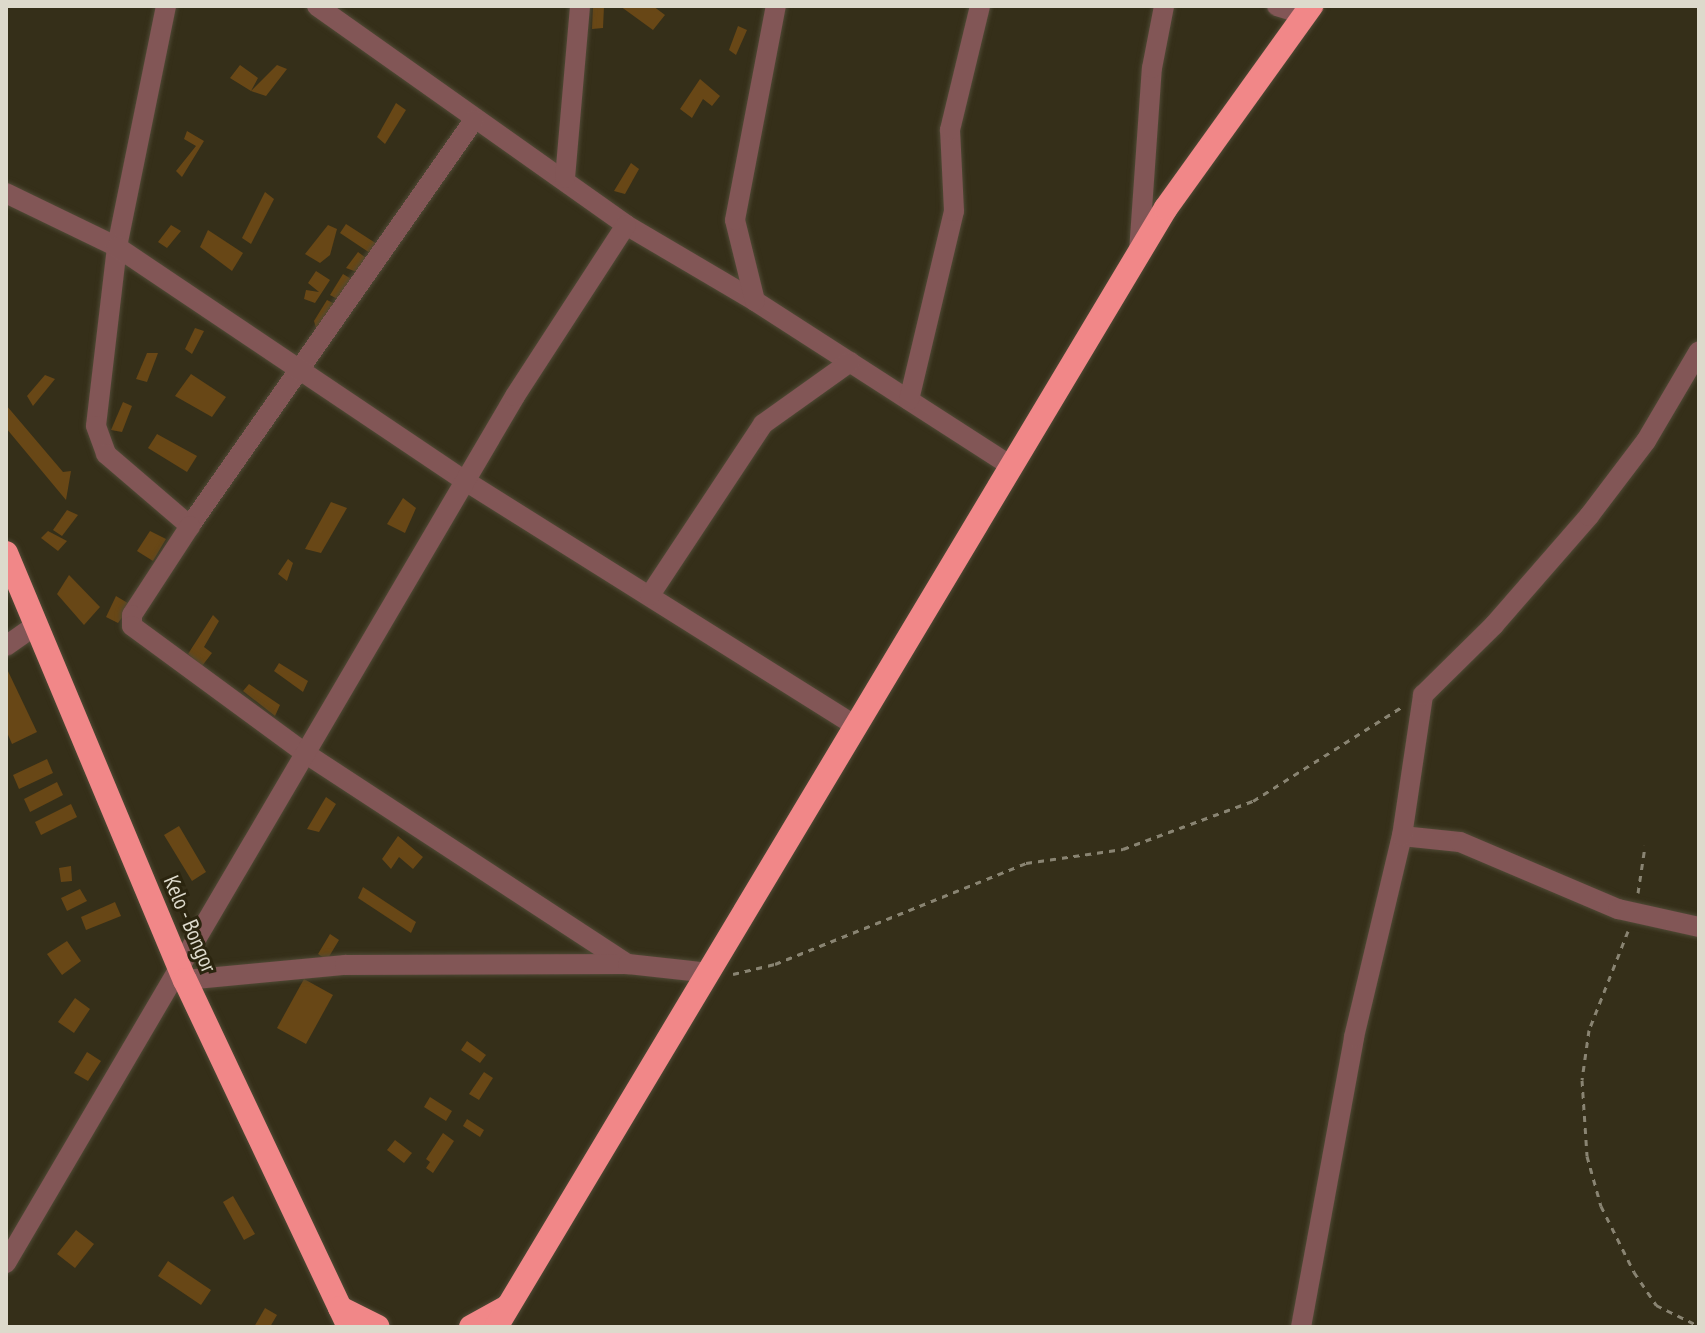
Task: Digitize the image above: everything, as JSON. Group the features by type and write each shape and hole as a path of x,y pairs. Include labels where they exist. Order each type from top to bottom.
{"highway":[{"path":"471,1327 501,1317 1139,252 1307,10"},
{"name":"Kelo - Bongor","path":"6,553 182,972 345,1317"},
{"path":"345,1317 378,1327"}],"street":[{"path":"166,6 117,247 98,440 190,526"},
{"path":"317,6 474,120 565,178 626,225 755,301 1011,466"},
{"path":"565,178 580,6"},
{"path":"755,301 735,220 776,6"},
{"path":"909,400 954,211 950,130 980,6"},
{"path":"1139,252 1152,68 1164,6"},
{"path":"1277,6 1307,10"},
{"path":"474,120 300,374 190,526 132,615 132,626 305,753 628,964"},
{"path":"6,193 117,247 300,374 856,726"},
{"path":"6,1263 182,972 305,753 522,386 626,225"},
{"path":"1301,1327 1354,1037 1402,836 1423,695 1494,625 1589,516 1646,441 1699,351"},
{"path":"650,595 763,424 850,362"},
{"path":"6,646 36,625"},
{"path":"1402,836 1460,842 1618,909 1699,927"},
{"path":"182,972 345,965 628,964 709,973"}],"path":[{"path":"709,973 746,974 1026,863 1123,849 1177,831 1253,801 1423,695"},
{"path":"1598,1003 1582,1080 1587,1156 1601,1206 1656,1305 1699,1326"}],"building":[{"path":"593,6 604,6 603,28 592,29"},
{"path":"620,6 653,6 665,15 653,30"},
{"path":"738,26 747,30 736,55 729,50"},
{"path":"240,65 258,78 251,91 230,78"},
{"path":"277,65 287,69 266,96 251,91"},
{"path":"700,79 720,96 712,106 703,99 692,118 680,109"},
{"path":"396,103 406,110 385,144 377,137"},
{"path":"187,131 204,141 182,177 176,171 196,146 184,139"},
{"path":"631,163 639,169 625,194 614,191"},
{"path":"265,192 274,199 251,244 242,238"},
{"path":"346,224 377,244 370,253 340,233"},
{"path":"171,225 181,231 167,248 158,242"},
{"path":"328,225 337,229 330,255 320,263 305,254"},
{"path":"208,230 243,253 232,271 200,247"},
{"path":"358,252 366,258 357,272 346,268"},
{"path":"316,271 330,280 315,303 304,299 306,290 319,292 308,283"},
{"path":"343,274 353,280 341,301 330,295"},
{"path":"327,300 339,306 318,335 314,321"},
{"path":"195,328 204,331 192,354 185,349"},
{"path":"147,353 158,353 147,382 136,379"},
{"path":"191,374 226,397 212,417 175,396"},
{"path":"45,375 55,379 33,406 27,396"},
{"path":"123,402 132,406 122,432 111,430"},
{"path":"6,405 63,472 71,471 66,500 6,428"},
{"path":"157,434 197,456 187,472 148,448"},
{"path":"403,498 416,508 405,533 387,524"},
{"path":"331,502 347,508 321,553 305,549"},
{"path":"67,510 78,515 62,536 53,530"},
{"path":"48,531 67,541 58,551 41,538"},
{"path":"150,531 166,539 153,561 137,551"},
{"path":"288,559 293,563 287,581 278,574"},
{"path":"69,575 100,607 84,625 57,594"},
{"path":"116,596 131,605 118,623 106,617"},
{"path":"213,615 219,621 204,647 212,653 202,666 188,654"},
{"path":"279,663 308,681 303,692 274,671"},
{"path":"6,667 37,732 12,744 6,730"},
{"path":"249,684 280,705 275,716 243,691"},
{"path":"47,759 53,773 19,789 13,775"},
{"path":"57,782 63,795 30,812 24,799"},
{"path":"326,797 336,804 319,832 307,829"},
{"path":"71,804 77,817 41,835 35,822"},
{"path":"179,826 206,872 192,881 164,835"},
{"path":"398,836 423,857 413,869 399,857 391,869 382,859"},
{"path":"71,866 72,881 61,882 59,868"},
{"path":"363,887 416,922 411,933 358,898"},
{"path":"80,889 87,901 67,911 61,898"},
{"path":"115,902 121,916 86,930 81,917"},
{"path":"330,934 339,940 327,960 318,954"},
{"path":"67,941 81,961 62,975 47,954"},
{"path":"304,979 333,995 306,1044 277,1028"},
{"path":"75,998 90,1009 74,1033 58,1022"},
{"path":"467,1041 486,1055 480,1063 461,1050"},
{"path":"87,1052 101,1061 88,1081 74,1073"},
{"path":"484,1072 493,1078 479,1100 469,1094"},
{"path":"430,1097 452,1111 446,1121 424,1107"},
{"path":"467,1119 484,1130 480,1137 463,1126"},
{"path":"443,1133 454,1141 433,1173 426,1168 430,1162 426,1159"},
{"path":"395,1140 412,1153 404,1163 387,1150"},
{"path":"233,1196 255,1234 244,1240 223,1202"},
{"path":"76,1230 94,1244 75,1268 57,1254"},
{"path":"168,1261 211,1290 201,1305 158,1276"},
{"path":"265,1308 277,1315 270,1327 254,1327"}]}
